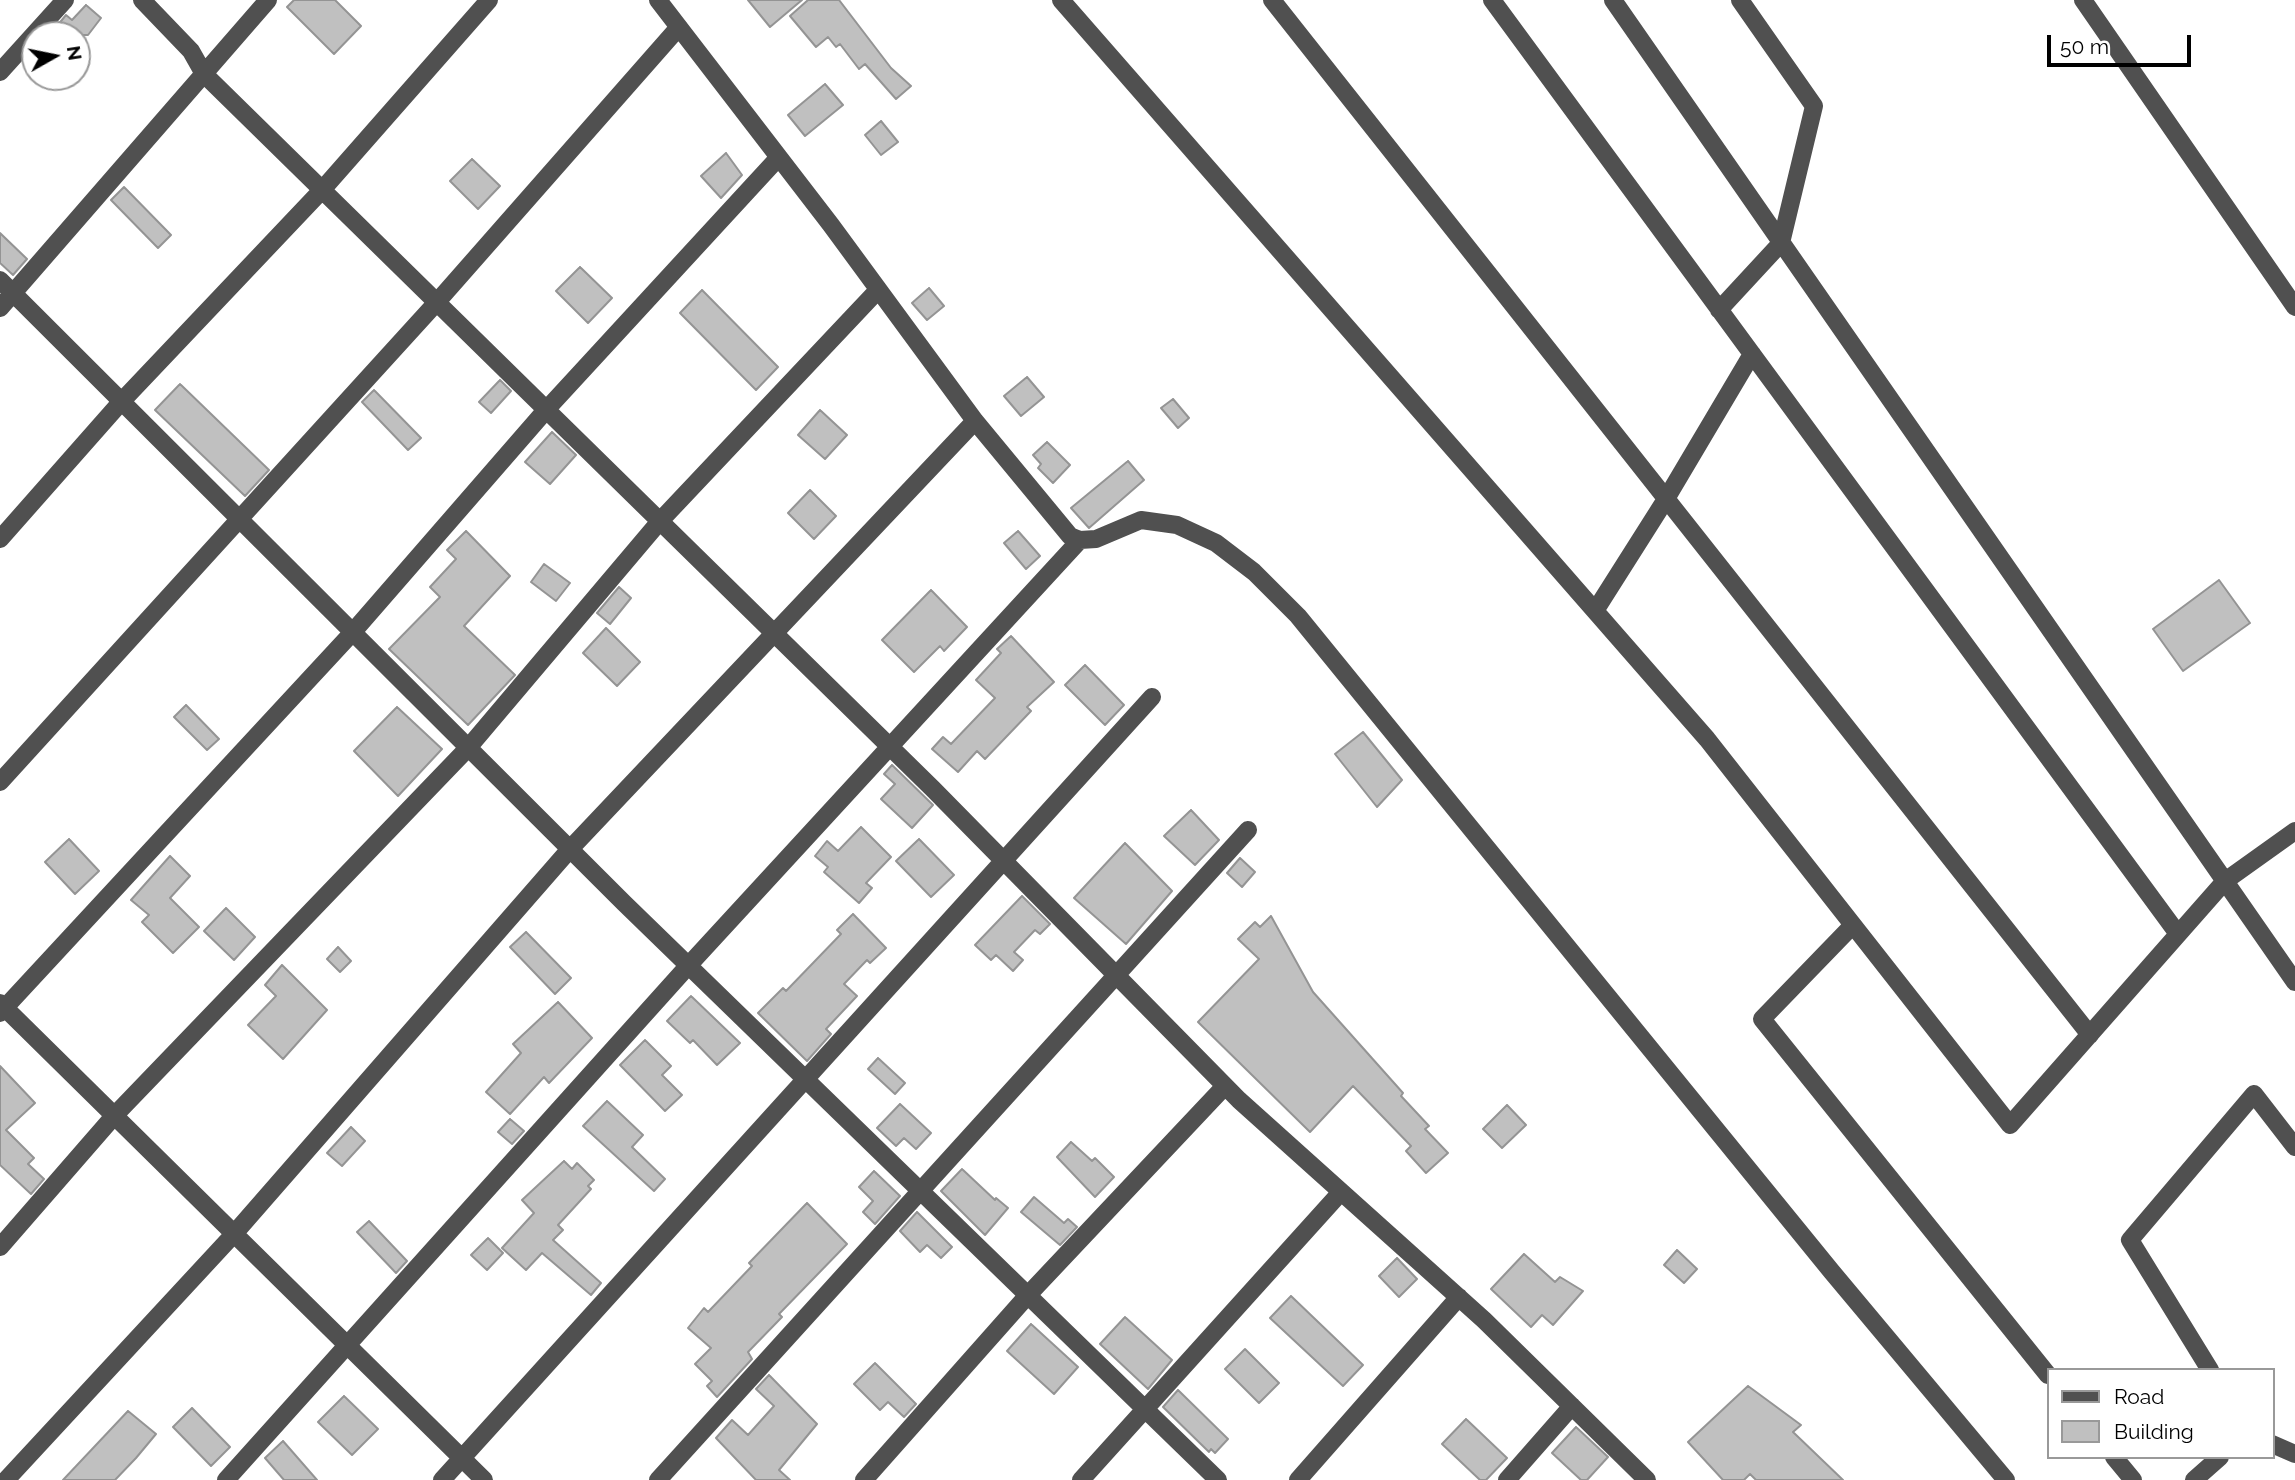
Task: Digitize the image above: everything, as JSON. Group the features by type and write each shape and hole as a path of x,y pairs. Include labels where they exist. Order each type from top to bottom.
{"street":[{"path":"0,72 65,0"},
{"path":"142,0 191,51 204,74 889,746 1225,1086 1459,1297 1647,1480"},
{"path":"0,308 268,0"},
{"path":"0,539 121,402 322,190 489,0"},
{"path":"658,0 779,157 975,421 1070,536 1080,540 1096,539 1141,520 1177,524 1216,543 1254,572 1298,616 1823,1262 2006,1480"},
{"path":"1061,0 1707,739 2010,1125 2225,881 2295,831"},
{"path":"1272,0 2090,1035"},
{"path":"1492,0 2178,934"},
{"path":"1613,0 2295,982"},
{"path":"1719,310 1782,243 1814,106 1740,0"},
{"path":"2083,0 2295,307"},
{"path":"0,782 436,302 678,27"},
{"path":"484,1480 2,1008 352,633 546,410 779,157"},
{"path":"0,280 688,966 1218,1480"},
{"path":"0,1247 114,1116 468,748 660,521 878,290"},
{"path":"1595,611 1667,499 1752,355"},
{"path":"6,1480 233,1235 570,849 975,421"},
{"path":"226,1480 348,1348 688,966 1080,540"},
{"path":"442,1480 1152,697"},
{"path":"658,1480 1248,830"},
{"path":"1853,925 1762,1020 2046,1373"},
{"path":"864,1480 1028,1295 1225,1086"},
{"path":"2209,1368 2130,1240 2253,1094 2295,1147"},
{"path":"1081,1480 1341,1192"},
{"path":"1298,1480 1459,1297"},
{"path":"1507,1480 1572,1406"},
{"path":"2274,1445 2295,1454"},
{"path":"2116,1459 2133,1480"},
{"path":"2193,1480 2218,1459"}],"building":[{"path":"294,0 335,0 361,26 334,54 287,7"},
{"path":"748,0 802,0 770,27"},
{"path":"808,0 839,0 891,68 911,86 896,99 865,64 859,69 840,44 836,47 828,37 816,47 790,16"},
{"path":"86,5 101,18 91,31 91,21 61,21 66,15 72,20"},
{"path":"825,84 843,105 805,136 788,115"},
{"path":"881,121 898,142 881,155 865,135"},
{"path":"726,153 742,175 721,198 701,176"},
{"path":"472,159 500,186 478,209 450,181"},
{"path":"124,187 171,235 158,248 111,200"},
{"path":"0,233 27,259 13,275 0,263"},
{"path":"580,267 612,298 588,323 556,291"},
{"path":"929,288 944,306 927,320 912,303"},
{"path":"702,290 778,367 756,390 680,313"},
{"path":"1027,377 1044,397 1021,416 1004,396"},
{"path":"500,380 511,391 491,413 479,402"},
{"path":"180,384 269,470 245,496 155,410"},
{"path":"374,390 421,438 408,450 362,402"},
{"path":"1173,399 1189,418 1178,428 1161,408"},
{"path":"820,410 847,435 825,459 798,435"},
{"path":"552,432 576,455 550,484 525,462"},
{"path":"1047,442 1070,465 1053,483 1038,468 1041,464 1033,455"},
{"path":"1128,461 1144,480 1089,528 1071,508"},
{"path":"810,490 836,516 814,539 788,513"},
{"path":"466,531 510,576 464,626 515,675 468,725 389,649 440,597 430,587 456,559 447,550"},
{"path":"1018,531 1040,556 1026,569 1004,543"},
{"path":"544,564 570,583 556,601 531,582"},
{"path":"2219,580 2250,623 2183,671 2153,629"},
{"path":"619,587 631,598 610,624 597,613"},
{"path":"931,590 967,627 944,651 940,646 914,672 882,640"},
{"path":"606,628 640,662 617,686 583,653"},
{"path":"1011,636 1054,682 1027,707 1031,711 985,759 977,751 958,772 932,749 943,737 951,744 995,698 976,680 1001,653 997,649"},
{"path":"1085,665 1124,705 1105,725 1065,685"},
{"path":"186,705 219,739 207,750 174,717"},
{"path":"397,707 442,749 398,796 354,751"},
{"path":"1363,732 1402,780 1377,807 1335,754"},
{"path":"892,765 933,805 912,828 881,799 895,784 884,774"},
{"path":"1191,810 1219,840 1195,865 1164,836"},
{"path":"861,827 891,857 866,883 872,888 859,903 824,872 828,867 815,856 827,841 838,851"},
{"path":"69,839 99,871 75,894 45,862"},
{"path":"919,839 954,875 931,897 896,861"},
{"path":"1125,843 1172,891 1126,944 1074,898"},
{"path":"170,856 190,876 170,898 199,927 173,953 142,922 149,915 131,900"},
{"path":"1240,858 1255,872 1242,887 1227,873"},
{"path":"1022,896 1050,924 1040,934 1035,930 1014,952 1023,960 1013,971 996,955 991,960 975,945"},
{"path":"226,908 255,937 234,960 204,931"},
{"path":"853,914 886,948 870,963 867,960 844,984 857,996 826,1029 831,1034 807,1061 758,1013 783,988 786,991 841,934 837,930"},
{"path":"1271,916 1313,992 1403,1093 1401,1096 1429,1126 1425,1129 1448,1153 1426,1173 1406,1151 1411,1146 1353,1086 1310,1132 1198,1022 1259,959 1238,939 1255,922 1260,927"},
{"path":"526,932 571,978 555,994 510,947"},
{"path":"338,947 351,961 340,972 327,959"},
{"path":"282,965 327,1010 283,1059 248,1025 276,996 265,985"},
{"path":"691,996 740,1043 717,1065 693,1040 690,1043 667,1021"},
{"path":"558,1002 592,1038 549,1083 544,1077 510,1114 486,1092 521,1053 513,1044"},
{"path":"645,1040 671,1066 662,1075 682,1095 665,1111 620,1065"},
{"path":"878,1058 905,1083 895,1094 868,1069"},
{"path":"0,1066 35,1103 6,1130 34,1158 28,1164 44,1179 31,1194 0,1165"},
{"path":"607,1101 643,1135 632,1147 665,1179 654,1191 583,1126"},
{"path":"900,1104 931,1133 916,1149 904,1138 896,1146 877,1128"},
{"path":"1507,1105 1526,1125 1502,1148 1483,1129"},
{"path":"510,1119 524,1131 512,1144 498,1132"},
{"path":"351,1127 365,1141 342,1166 327,1153"},
{"path":"1071,1142 1092,1161 1095,1158 1114,1177 1095,1197 1057,1157"},
{"path":"564,1161 572,1169 577,1163 594,1180 588,1186 591,1189 558,1225 563,1230 553,1240 601,1283 591,1295 542,1253 526,1270 502,1248 534,1213 522,1200"},
{"path":"962,1169 995,1200 996,1198 1008,1208 985,1235 941,1191"},
{"path":"874,1171 900,1196 875,1224 863,1212 873,1201 859,1187"},
{"path":"1034,1197 1064,1223 1068,1219 1077,1227 1060,1245 1021,1212"},
{"path":"807,1203 847,1244 779,1314 782,1317 748,1352 752,1359 717,1397 707,1386 712,1381 695,1364 711,1348 688,1328 704,1308 708,1312 752,1266 749,1263"},
{"path":"917,1212 952,1247 941,1258 927,1245 920,1252 900,1231"},
{"path":"369,1221 407,1261 396,1273 357,1232"},
{"path":"488,1238 503,1253 487,1270 471,1255"},
{"path":"1677,1250 1697,1269 1684,1283 1664,1265"},
{"path":"1524,1254 1555,1282 1560,1277 1583,1291 1553,1325 1542,1315 1531,1327 1491,1289"},
{"path":"1397,1258 1417,1279 1399,1297 1379,1276"},
{"path":"1291,1296 1363,1365 1343,1386 1270,1318"},
{"path":"1125,1317 1172,1360 1148,1389 1100,1344"},
{"path":"1031,1324 1078,1367 1054,1394 1007,1351"},
{"path":"1245,1349 1279,1383 1259,1403 1225,1369"},
{"path":"875,1363 916,1404 904,1417 888,1402 880,1410 854,1384"},
{"path":"769,1375 817,1424 779,1470 790,1480 756,1480 716,1438 732,1420 748,1435 774,1406 756,1389"},
{"path":"1748,1386 1801,1425 1793,1432 1843,1480 1756,1480 1750,1474 1744,1480 1723,1480 1688,1442"},
{"path":"1178,1390 1228,1439 1215,1453 1211,1449 1209,1452 1163,1407"},
{"path":"344,1396 378,1429 352,1455 318,1422"},
{"path":"192,1408 230,1447 211,1466 173,1427"},
{"path":"128,1411 156,1434 136,1458 115,1480 63,1480"},
{"path":"1466,1419 1507,1458 1486,1480 1480,1480 1442,1444"},
{"path":"1576,1427 1608,1457 1587,1480 1581,1480 1552,1453"},
{"path":"283,1441 317,1480 284,1480 265,1458"}]}
